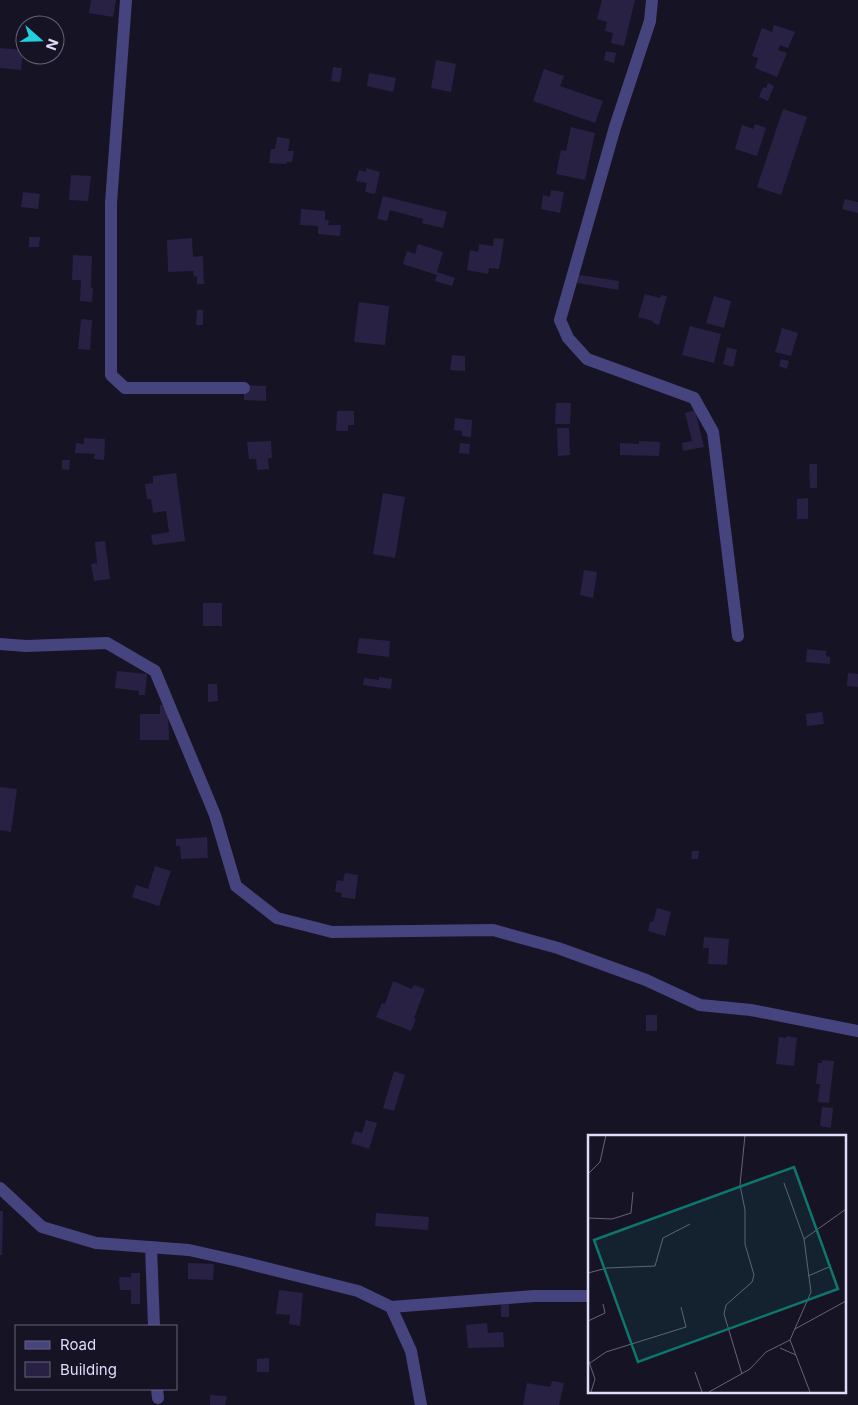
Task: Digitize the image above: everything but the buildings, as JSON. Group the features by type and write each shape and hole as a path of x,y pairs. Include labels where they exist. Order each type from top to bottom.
{"street":[{"path":"126,0 111,203 111,375 125,388 244,388"},
{"path":"652,0 650,20 615,127 560,320 568,338 587,359 694,398 714,432 738,636"},
{"path":"0,644 26,646 107,643 155,671 215,815 236,886 277,918 332,932 493,930 558,948 646,980 700,1005 751,1010 858,1031"},
{"path":"0,1188 42,1227 96,1243 188,1250 358,1291 391,1307 534,1296 588,1296"},
{"path":"151,1247 154,1325"},
{"path":"391,1307 410,1351 421,1405"}]}
